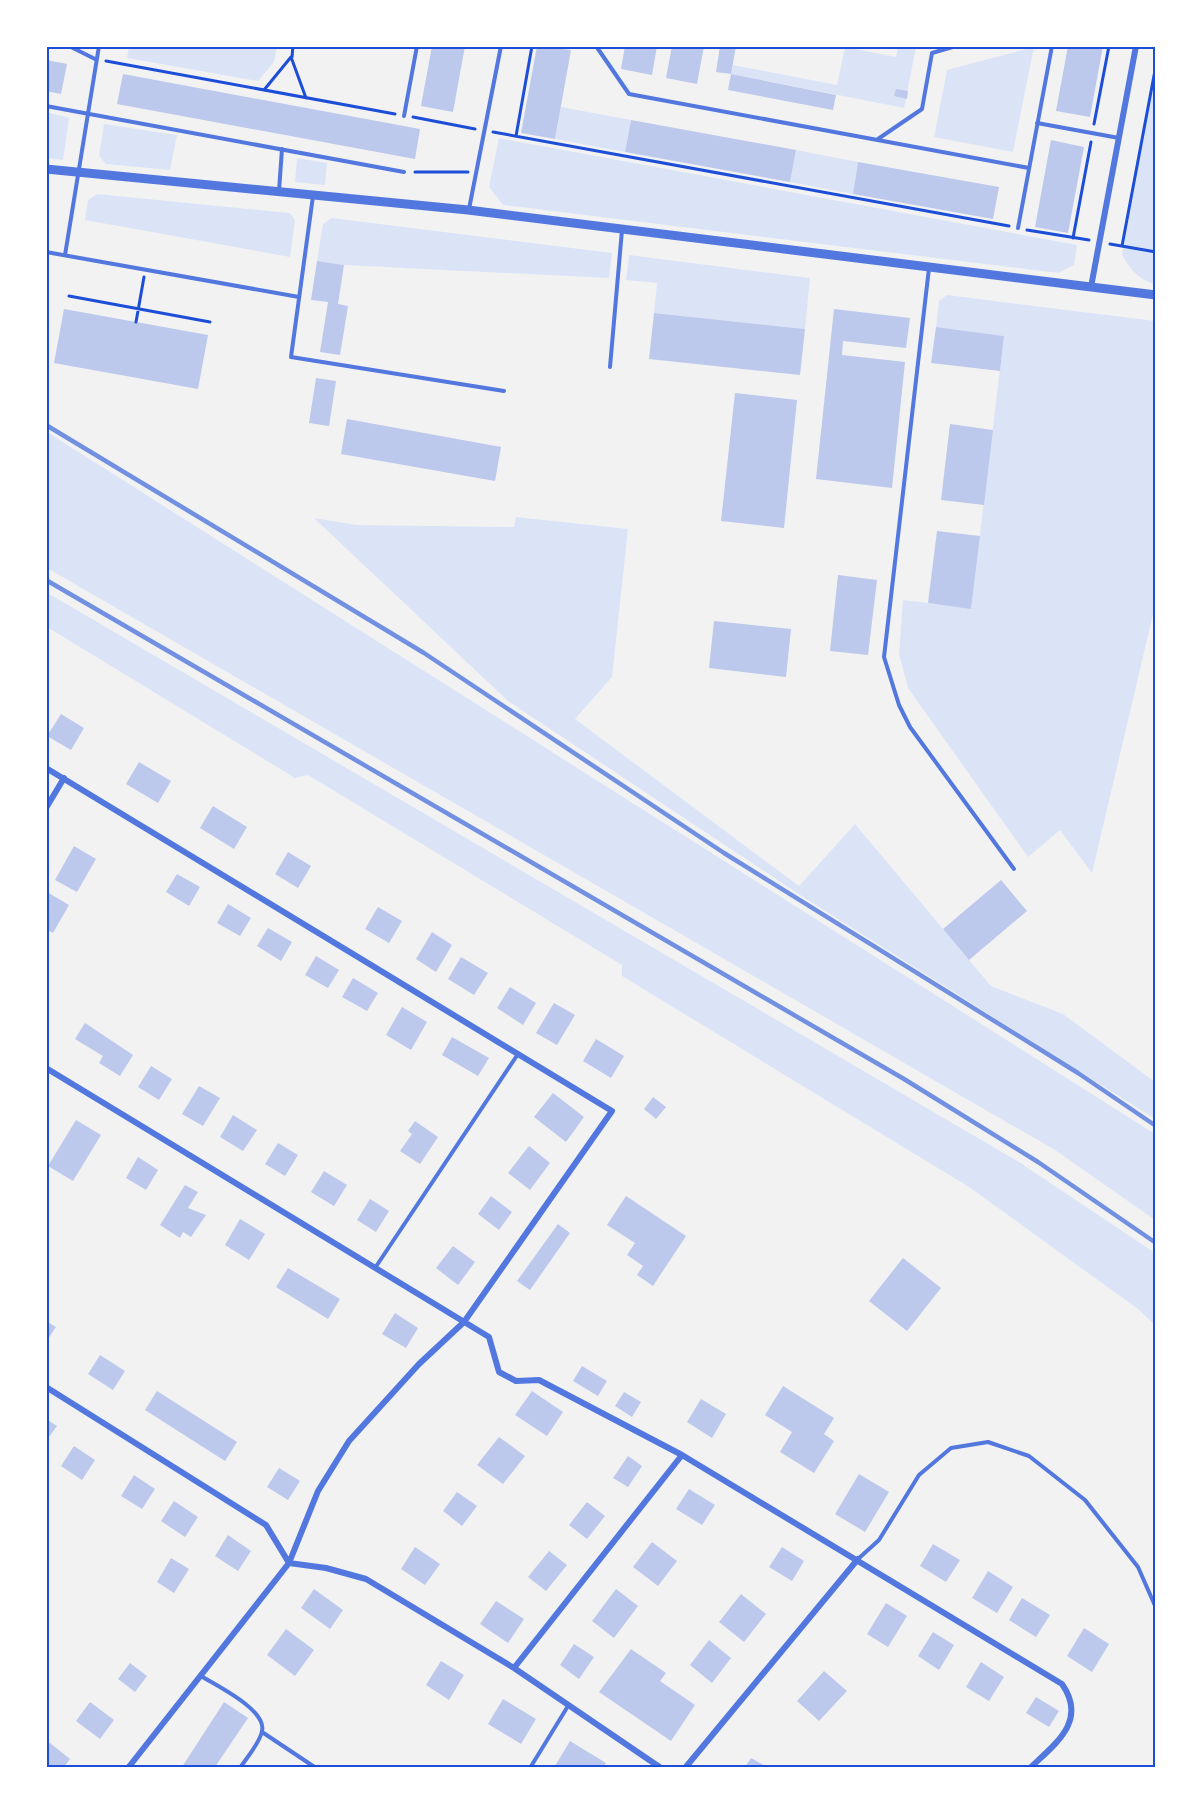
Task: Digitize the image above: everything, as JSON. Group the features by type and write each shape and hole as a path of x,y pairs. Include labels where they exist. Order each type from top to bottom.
{"street":[{"path":"1091,287 1136,46"},
{"path":"46,169 468,210 1155,295"},
{"path":"46,768 612,1111 464,1322 419,1364 349,1441 318,1491 289,1563 128,1767"},
{"path":"46,808 64,778"},
{"path":"46,1068 489,1337 499,1372 516,1381 539,1380 682,1455 1062,1684 1070,1695 1073,1709 1068,1725 1060,1739 1030,1767"},
{"path":"46,1387 266,1525 289,1563"},
{"path":"514,1668 682,1455"},
{"path":"685,1767 858,1559"},
{"path":"289,1563 326,1568 366,1579 514,1668 661,1767"}],"lane":[{"path":"69,46 95,59"},
{"path":"65,255 95,59 99,46"},
{"path":"404,116 417,46"},
{"path":"468,210 501,46"},
{"path":"596,46 629,94 1029,168"},
{"path":"877,140 922,109 932,53 956,46"},
{"path":"1018,228 1052,46"},
{"path":"46,106 404,172"},
{"path":"1037,123 1119,138"},
{"path":"279,191 282,150"},
{"path":"313,195 291,357 504,391"},
{"path":"610,367 622,229"},
{"path":"46,252 299,297"},
{"path":"929,267 884,657 899,705 910,727 1014,869"},
{"path":"375,1268 518,1054"},
{"path":"858,1559 879,1540 919,1475 951,1448 988,1442 1029,1456 1085,1500 1138,1567 1155,1608"},
{"path":"200,1676 257,1712 263,1723 262,1732 240,1767"},
{"path":"530,1767 568,1705"},
{"path":"262,1732 316,1767"}],"path":[{"path":"264,90 291,57 293,46"},
{"path":"516,136 532,46"},
{"path":"291,57 306,98"},
{"path":"95,59 1155,252"},
{"path":"1122,246 1155,65"},
{"path":"404,172 477,172"},
{"path":"136,322 146,270"},
{"path":"69,296 210,322"}],"shaded area":[{"path":"129,46 277,47 274,62 258,81 127,58"},
{"path":"845,47 896,57 898,47 916,47 904,108 731,74 733,65 837,85"},
{"path":"1034,47 1013,152 934,137 947,70"},
{"path":"1155,78 1155,284 1136,274 1122,255"},
{"path":"561,107 631,120 625,152 555,139"},
{"path":"46,112 69,118 63,160 47,158"},
{"path":"104,124 177,135 170,170 106,164 99,156"},
{"path":"499,138 1077,245 1074,265 1058,273 503,205 489,187"},
{"path":"796,150 858,162 853,194 790,182"},
{"path":"297,158 327,163 325,185 295,182"},
{"path":"97,194 290,213 295,220 290,257 85,220 88,200"},
{"path":"332,218 612,253 609,278 344,265 317,261 323,224"},
{"path":"629,255 810,278 805,329 654,313 657,283 626,280"},
{"path":"947,295 1155,321 1155,606 1092,873 1060,830 1028,857 908,688 899,654 903,600 971,608 1004,336 936,327 939,301"},
{"path":"47,432 1155,1134 1155,1220 1055,1150 47,568"},
{"path":"516,517 628,529 612,677 575,719 799,886 855,824 991,986 1063,1014 1155,1082 1155,1119 800,895 508,701 314,518 357,525 514,527"},
{"path":"46,592 1019,1162 1155,1253 1155,1325 1138,1309 969,1187 622,976 622,965 308,775 295,778 47,627"}],"building":[{"path":"432,46 465,46 453,112 421,106"},
{"path":"537,46 571,50 555,139 521,133"},
{"path":"625,46 657,46 652,75 621,69"},
{"path":"672,46 704,46 697,84 666,78"},
{"path":"720,46 736,46 731,74 716,72"},
{"path":"1068,46 1103,46 1090,117 1056,111"},
{"path":"46,60 67,64 61,94 46,91"},
{"path":"123,74 420,129 415,159 117,104"},
{"path":"731,74 836,95 833,110 728,90"},
{"path":"896,89 908,91 907,99 894,96"},
{"path":"631,120 796,150 790,182 625,152"},
{"path":"1051,140 1084,147 1068,233 1035,227"},
{"path":"858,162 999,187 993,219 853,194"},
{"path":"317,261 344,265 338,304 348,306 340,355 320,352 328,302 311,300"},
{"path":"64,309 208,335 198,389 54,363"},
{"path":"834,309 910,318 906,348 843,341 842,355 905,362 892,488 816,479"},
{"path":"654,313 805,329 800,375 649,359"},
{"path":"936,327 1004,336 1000,371 931,363"},
{"path":"316,378 336,381 329,426 309,423"},
{"path":"735,393 797,400 784,528 721,521"},
{"path":"347,419 501,447 495,481 341,454"},
{"path":"950,424 993,430 984,505 941,500"},
{"path":"937,531 980,536 971,609 928,603"},
{"path":"838,575 877,580 868,655 830,651"},
{"path":"714,621 791,629 786,677 709,668"},
{"path":"61,714 84,728 71,750 47,736"},
{"path":"139,762 171,781 158,803 126,784"},
{"path":"213,806 247,827 234,849 200,828"},
{"path":"74,846 96,859 77,892 55,880"},
{"path":"288,852 311,866 298,888 275,874"},
{"path":"177,874 200,887 189,906 166,892"},
{"path":"1001,880 1027,911 969,960 943,929"},
{"path":"47,892 69,905 53,933 46,929"},
{"path":"228,904 251,918 240,936 217,923"},
{"path":"378,907 402,921 389,943 365,929"},
{"path":"268,928 292,942 281,961 257,946"},
{"path":"432,932 452,945 436,972 416,959"},
{"path":"316,956 339,970 328,988 305,975"},
{"path":"461,957 488,973 474,995 448,979"},
{"path":"353,978 378,993 367,1011 342,997"},
{"path":"510,987 536,1003 523,1025 497,1008"},
{"path":"554,1003 575,1015 557,1045 536,1033"},
{"path":"402,1007 427,1022 411,1050 386,1035"},
{"path":"85,1023 133,1055 120,1076 99,1063 103,1056 75,1039"},
{"path":"452,1037 489,1058 478,1076 442,1055"},
{"path":"596,1039 624,1056 611,1078 583,1061"},
{"path":"151,1066 172,1079 159,1100 138,1087"},
{"path":"199,1086 220,1098 203,1126 182,1114"},
{"path":"553,1093 584,1117 566,1142 534,1117"},
{"path":"653,1097 666,1107 656,1119 644,1109"},
{"path":"233,1115 257,1130 243,1151 220,1137"},
{"path":"76,1120 101,1135 73,1181 48,1166"},
{"path":"415,1121 438,1137 420,1164 400,1151 412,1134 408,1131"},
{"path":"278,1143 298,1155 285,1176 265,1164"},
{"path":"529,1146 550,1163 530,1190 508,1173"},
{"path":"138,1157 158,1170 146,1190 126,1178"},
{"path":"324,1171 347,1185 334,1206 311,1192"},
{"path":"185,1185 198,1192 188,1208 206,1215 191,1237 183,1232 180,1238 160,1225"},
{"path":"491,1196 512,1212 499,1230 478,1214"},
{"path":"626,1196 686,1236 653,1286 637,1275 643,1266 627,1255 635,1243 607,1225"},
{"path":"370,1199 389,1211 376,1232 357,1220"},
{"path":"240,1219 265,1234 249,1260 225,1245"},
{"path":"558,1224 570,1233 530,1290 517,1281"},
{"path":"453,1246 475,1262 458,1285 436,1268"},
{"path":"903,1258 941,1288 907,1331 869,1301"},
{"path":"288,1268 340,1299 328,1319 276,1287"},
{"path":"395,1313 418,1328 406,1348 382,1334"},
{"path":"46,1321 56,1327 46,1342"},
{"path":"100,1355 125,1371 113,1390 88,1374"},
{"path":"582,1366 607,1381 598,1396 573,1381"},
{"path":"783,1386 834,1418 824,1434 834,1441 814,1473 780,1452 792,1432 765,1415"},
{"path":"157,1391 237,1442 225,1461 145,1410"},
{"path":"532,1391 563,1412 547,1436 515,1415"},
{"path":"624,1392 641,1402 632,1417 615,1406"},
{"path":"701,1399 726,1414 712,1438 687,1422"},
{"path":"46,1419 57,1426 46,1441"},
{"path":"499,1437 525,1456 503,1484 477,1465"},
{"path":"74,1446 95,1460 82,1480 61,1466"},
{"path":"628,1456 642,1466 628,1487 613,1478"},
{"path":"279,1468 300,1481 288,1500 267,1487"},
{"path":"859,1474 889,1492 865,1532 835,1514"},
{"path":"134,1475 155,1489 142,1509 121,1496"},
{"path":"689,1489 715,1505 702,1525 676,1509"},
{"path":"457,1492 477,1506 462,1526 443,1511"},
{"path":"174,1501 198,1517 185,1537 161,1521"},
{"path":"587,1502 605,1516 587,1539 569,1525"},
{"path":"228,1535 251,1551 238,1571 215,1556"},
{"path":"652,1542 677,1561 658,1586 633,1567"},
{"path":"933,1544 960,1560 946,1582 920,1566"},
{"path":"415,1547 440,1564 425,1585 401,1569"},
{"path":"782,1547 804,1561 792,1581 769,1567"},
{"path":"549,1551 567,1565 546,1591 528,1577"},
{"path":"171,1558 189,1569 174,1593 157,1582"},
{"path":"988,1571 1013,1587 997,1613 972,1598"},
{"path":"314,1589 343,1610 330,1629 301,1608"},
{"path":"616,1589 638,1606 614,1638 592,1621"},
{"path":"741,1594 766,1614 744,1642 719,1622"},
{"path":"1022,1598 1050,1615 1036,1637 1009,1620"},
{"path":"496,1601 524,1619 508,1643 480,1624"},
{"path":"886,1603 907,1616 888,1647 867,1634"},
{"path":"1084,1628 1109,1644 1092,1672 1067,1656"},
{"path":"286,1629 314,1650 295,1676 267,1655"},
{"path":"933,1632 954,1645 939,1670 918,1656"},
{"path":"709,1640 731,1658 712,1683 690,1665"},
{"path":"574,1644 594,1657 579,1679 560,1665"},
{"path":"631,1649 666,1673 660,1681 695,1705 671,1741 599,1692"},
{"path":"441,1661 464,1675 449,1700 426,1685"},
{"path":"981,1662 1004,1677 989,1701 966,1687"},
{"path":"130,1663 147,1676 135,1692 118,1679"},
{"path":"824,1671 847,1691 819,1721 797,1701"},
{"path":"1036,1697 1059,1711 1049,1727 1026,1713"},
{"path":"503,1699 536,1719 521,1744 488,1724"},
{"path":"90,1702 114,1720 100,1739 76,1721"},
{"path":"224,1702 248,1718 215,1767 182,1767"},
{"path":"570,1741 606,1763 603,1767 555,1766"},
{"path":"50,1743 70,1759 64,1767 46,1767 46,1747"},
{"path":"751,1758 767,1767 745,1767"}],"railway":[{"path":"46,425 424,653 724,853 1078,1073 1156,1126"},
{"path":"46,580 904,1079 1038,1162 1156,1243"}]}
